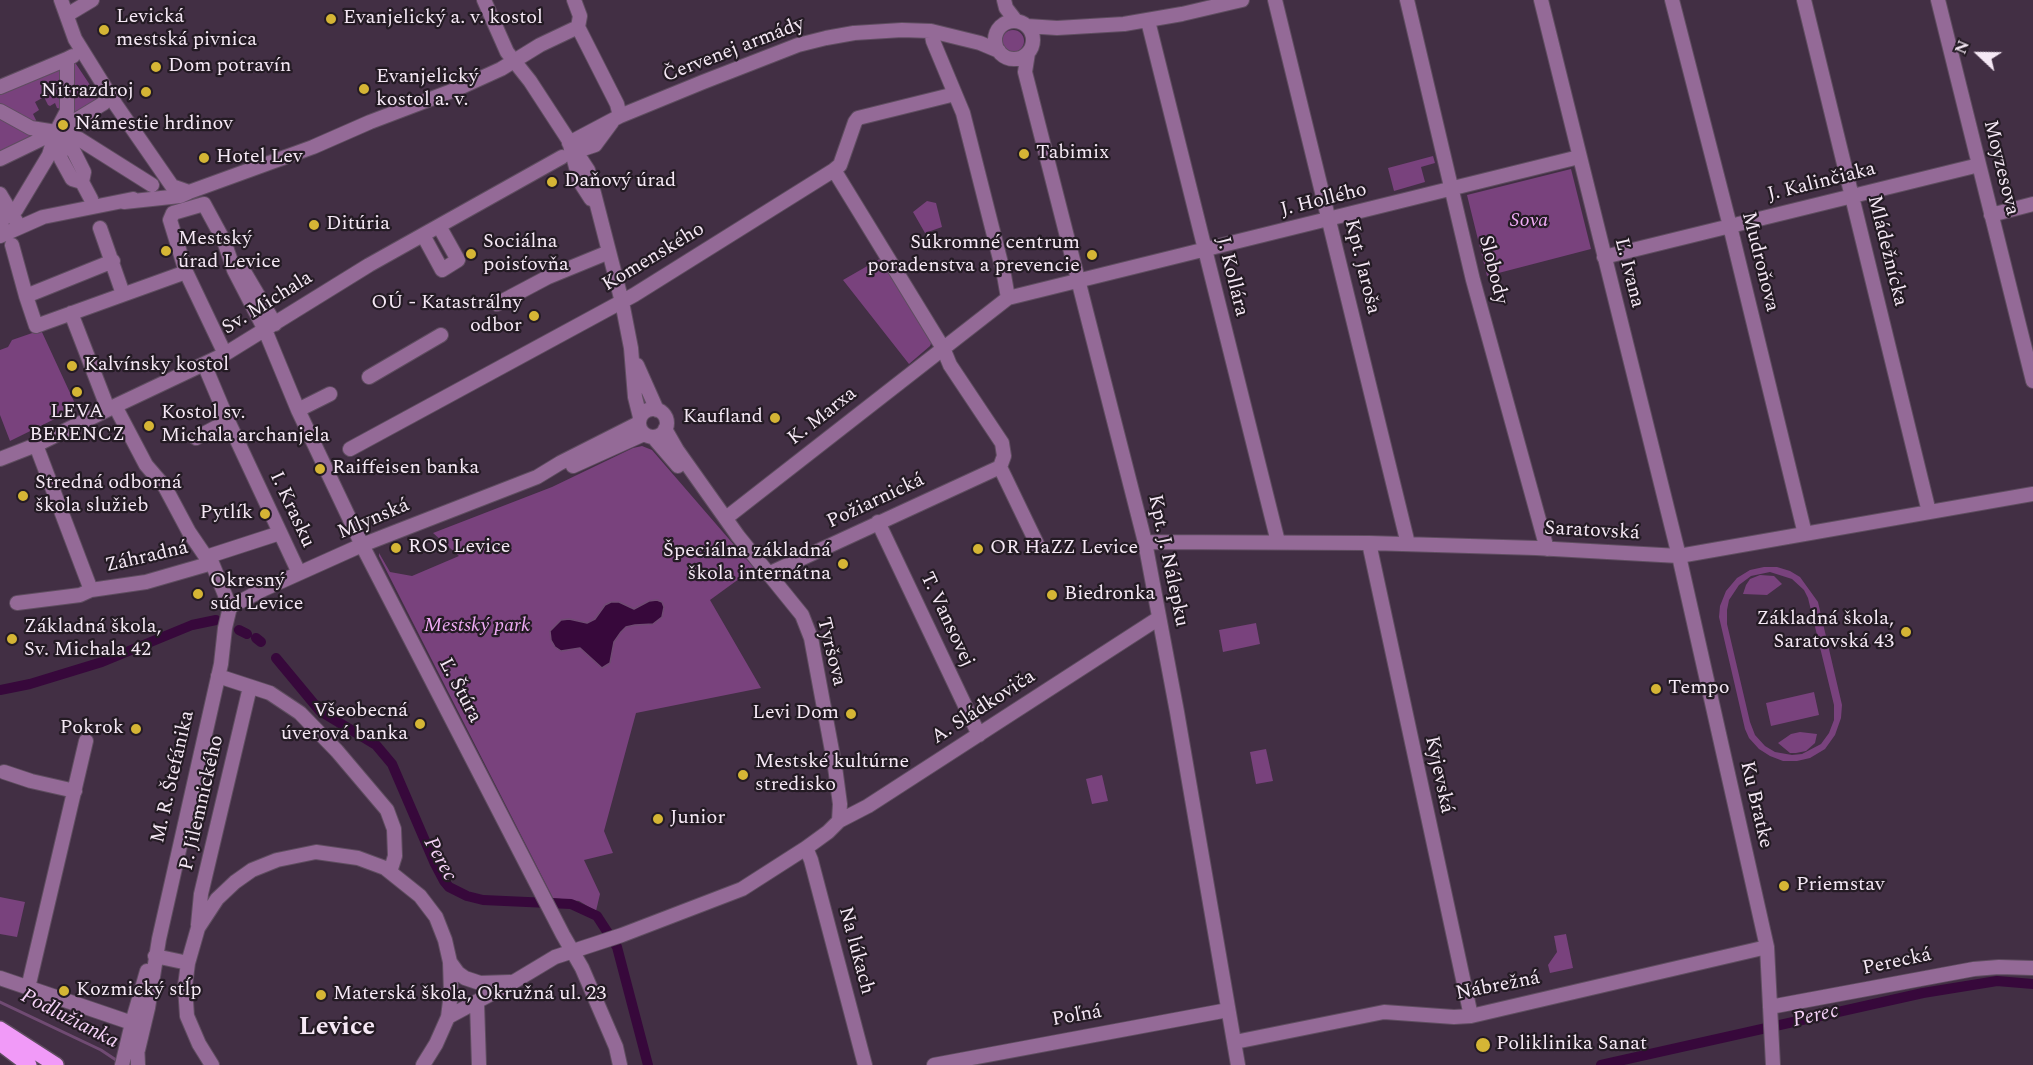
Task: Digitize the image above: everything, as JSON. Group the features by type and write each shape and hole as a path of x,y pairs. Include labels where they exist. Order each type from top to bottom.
{"main road":[{"path":"0,1029 56,1065"},
{"path":"0,1043 29,1065"}],"street":[{"path":"61,0 75,39 84,55 162,173 172,186 189,192"},
{"path":"68,15 92,0"},
{"path":"484,0 507,52 530,81 588,170 622,302 631,348 635,398 648,428 666,418 657,410 648,394 631,348"},
{"path":"574,0 580,16 578,27 616,104 617,118 595,145 588,170"},
{"path":"980,43 1010,21 1058,28 1116,25 1148,21 1242,0"},
{"name":"Kpt. Jaroša","path":"1275,0 1408,544"},
{"name":"Slobody","path":"1407,0 1473,280 1547,549"},
{"name":"Ľ. Ivana","path":"1541,0 1679,556"},
{"name":"Mudroňova","path":"1672,0 1805,534"},
{"name":"Mládežnícka","path":"1804,0 1929,512"},
{"name":"Moyzesova","path":"1938,0 2033,381"},
{"path":"1005,4 995,42 1004,56 1014,59 1021,57 1030,47 1058,28"},
{"path":"1005,4 1032,33 1030,47"},
{"name":"J. Kollára","path":"1148,21 1278,542"},
{"path":"124,201 169,199 180,196 313,147 370,122 457,89 514,62 540,45 578,27"},
{"name":"Červenej armády","path":"569,143 617,118 798,45 850,34 902,30 931,31 980,43 999,51"},
{"path":"931,31 964,116 1008,298"},
{"name":"Kpt. J. Nálepku","path":"1030,47 1025,72 1145,542 1238,1065"},
{"path":"0,87 70,58 67,111 56,132 49,155 16,210"},
{"name":"Kpt. J. Nálepku","path":"1014,59 1025,72"},
{"name":"Komenského","path":"350,449 622,302 834,170 840,165 858,118 956,94"},
{"path":"0,159 56,132 104,103"},
{"path":"0,111 32,128 79,139 152,185"},
{"path":"56,132 74,152 84,172 82,182 91,199"},
{"path":"569,143 583,148 595,145"},
{"path":"569,143 580,182 596,206"},
{"name":"Sv. Michala","path":"0,459 36,445 225,354 321,294 562,157"},
{"name":"J. Hollého","path":"1078,281 1579,158"},
{"name":"J. Kalinčiaka","path":"1604,257 1979,165"},
{"path":"834,170 943,348 950,364 1002,443 1004,456 1000,466 1038,546"},
{"path":"1,223 23,226 43,217 151,194 158,188 162,173"},
{"path":"0,194 14,219 23,226"},
{"name":"Ľ. Štúra","path":"186,272 170,220 173,213 204,204 224,241 234,270 270,327 298,410 362,545 584,972 616,1047 620,1065"},
{"path":"1991,215 2033,204"},
{"path":"423,235 442,270 458,260 439,226"},
{"path":"100,228 123,294"},
{"path":"12,244 36,326 186,272 225,354"},
{"path":"497,304 548,277 609,252"},
{"path":"26,296 112,261"},
{"name":"K. Marxa","path":"726,518 1008,298 1078,281"},
{"path":"71,312 111,407 146,465 165,487 189,532 209,560 230,607"},
{"path":"369,377 441,335"},
{"name":"I. Krasku","path":"204,364 299,573"},
{"path":"298,410 330,394"},
{"name":"Mlynská","path":"230,607 264,589 362,545 537,477 560,463 648,428 644,412 650,409 657,410"},
{"path":"196,438 228,421"},
{"name":"Tyršova","path":"648,428 677,450 738,536 802,615 810,638 835,767 840,804 839,820"},
{"name":"Záhradná","path":"36,445 91,590"},
{"name":"Požiarnická","path":"768,574 1000,466"},
{"name":"Saratovská","path":"1145,542 1408,544 1679,556 2033,494"},
{"name":"T. Vansovej","path":"878,522 979,735"},
{"name":"Záhradná","path":"17,603 80,595 91,590 146,582 280,533"},
{"name":"Kyjevská","path":"1369,543 1471,1016"},
{"name":"Ku Bratke","path":"1679,556 1767,947 1773,1065"},
{"name":"M. R. Štefánika","path":"138,1050 148,1008 155,956 218,676 230,607"},
{"name":"A. Sládkoviča","path":"448,1017 477,1003 555,957 610,939 742,889 803,850 839,820 868,806 1159,618"},
{"path":"218,676 270,693 300,713 330,744 387,810 394,829 395,856 390,872"},
{"name":"P. Jilemnického","path":"198,928 201,894 250,687"},
{"path":"28,988 86,741"},
{"path":"4,772 31,782 75,791"},
{"name":"Na lúkach","path":"803,850 811,860 865,1065"},
{"path":"212,1065 199,1044 187,1016 185,987 188,963 198,928 217,899 252,870 277,860 316,852 358,858 376,864 420,896 436,918 445,940 450,962 451,993 448,1017 436,1044 423,1065"},
{"name":"Nábrežná","path":"1234,1042 1384,1012 1471,1016 1767,947"},
{"path":"155,956 188,963"},
{"name":"M. R. Štefánika","path":"123,1062 146,973 155,956"},
{"path":"450,962 465,978 480,983 515,981"},
{"name":"Perecká","path":"1771,1020 1974,969 2033,968"},
{"path":"0,978 132,1023 148,1008"},
{"path":"477,1003 478,1065"},
{"name":"Poľná","path":"934,1065 1228,1010"},
{"name":"M. R. Štefánika","path":"132,1023 138,1050 138,1065"}],"green space":[{"path":"1013,30 1021,33 1024,41 1021,49 1013,52 1005,49 1002,41 1005,33"},
{"path":"71,60 74,61 100,100 72,115"},
{"path":"61,64 61,109 57,108 55,103 48,105 44,97 35,102 39,110 33,114 35,122 0,108 0,90"},
{"path":"0,113 32,134 33,135 0,152"},
{"path":"1433,156 1435,163 1421,167 1425,182 1394,191 1388,168"},
{"name":"Sova","path":"1571,169 1591,249 1487,276 1467,195"},
{"path":"927,201 936,203 942,227 925,233 913,212"},
{"path":"883,257 932,341 930,346 909,364 843,280"},
{"path":"41,330 77,408 10,441 0,415 0,350 8,347 12,340"},
{"name":"Mestský park","path":"642,446 652,450 754,568 710,600 761,688 636,713 604,831 613,853 584,860 600,894 596,911 579,901 553,898 379,553 390,572 412,576 459,556 433,533 552,487 633,448"},
{"path":"1777,567 1790,571 1800,577 1818,602 1842,705 1841,718 1835,735 1825,749 1810,758 1783,761 1770,756 1759,749 1749,738 1745,729 1719,617 1720,606 1726,591 1737,578 1750,570","holes":["1770,572 1792,579 1804,590 1808,598 1834,705 1834,720 1821,744 1802,754 1792,755 1775,752 1765,746 1755,735 1727,624 1729,600 1739,585 1751,576"]},
{"path":"1760,575 1774,576 1782,584 1767,595 1743,594 1750,579"},
{"path":"1256,623 1260,644 1223,652 1219,630"},
{"path":"1814,692 1819,715 1771,726 1766,703"},
{"path":"1800,732 1817,734 1815,743 1806,751 1790,753 1778,743 1791,734"},
{"path":"1266,749 1273,781 1256,784 1250,752"},
{"path":"1102,775 1108,801 1092,804 1086,779"},
{"path":"0,897 25,902 17,937 0,934"},
{"path":"1566,934 1573,968 1550,973 1548,965 1557,952 1554,936"}],"shaded area":[{"path":"649,601 662,602 664,607 662,617 653,624 626,627 614,642 610,663 602,668 580,648 561,651 551,640 550,631 561,620 569,619 587,623 595,619 605,605 611,602 619,602 634,609"}],"waterway":[{"name":"Perec","path":"0,690 30,684 102,662 192,625 216,620"},
{"name":"Perec","path":"239,630 247,634"},
{"name":"Perec","path":"256,638 261,642"},
{"name":"Perec","path":"276,658 320,711 376,745 392,764 435,864 449,887 467,896 483,900 571,904 597,916 617,947 648,1065"},
{"name":"Perec","path":"1601,1065 1923,993 1997,981 2033,984"},
{"name":"Podlužianka","path":"0,1002 101,1050 119,1062"}],"place":[{"name":"Evanjelický a. v. kostol","path":"331,19"},
{"name":"Levická mestská pivnica","path":"104,30"},
{"name":"Dom potravín","path":"156,67"},
{"name":"Evanjelický kostol a. v.","path":"364,89"},
{"name":"Nitrazdroj","path":"146,92"},
{"name":"Námestie hrdinov","path":"63,125"},
{"name":"Tabimix","path":"1024,154"},
{"name":"Hotel Lev","path":"204,158"},
{"name":"Daňový úrad","path":"552,182"},
{"name":"Ditúria","path":"314,225"},
{"name":"Mestský úrad Levice","path":"166,251"},
{"name":"Sociálna poisťovňa","path":"471,254"},
{"name":"Súkromné centrum poradenstva a prevencie","path":"1092,255"},
{"name":"OÚ - Katastrálny odbor","path":"534,316"},
{"name":"Kalvínsky kostol","path":"72,366"},
{"name":"LEVA BERENCZ","path":"77,392"},
{"name":"Kaufland","path":"775,418"},
{"name":"Kostol sv. Michala archanjela","path":"149,426"},
{"name":"Raiffeisen banka","path":"320,469"},
{"name":"Stredná odborná škola služieb","path":"23,496"},
{"name":"Pytlík","path":"265,514"},
{"name":"ROS Levice","path":"396,548"},
{"name":"OR HaZZ Levice","path":"978,549"},
{"name":"Špeciálna základná škola internátna","path":"843,564"},
{"name":"Okresný súd Levice","path":"198,594"},
{"name":"Biedronka","path":"1052,595"},
{"name":"Základná škola, Saratovská 43","path":"1906,632"},
{"name":"Základná škola, Sv. Michala 42","path":"12,639"},
{"name":"Tempo","path":"1656,689"},
{"name":"Levi Dom","path":"851,714"},
{"name":"Všeobecná úverová banka","path":"420,724"},
{"name":"Pokrok","path":"136,729"},
{"name":"Mestské kultúrne stredisko","path":"743,775"},
{"name":"Junior","path":"658,819"},
{"name":"Priemstav","path":"1784,886"},
{"name":"Kozmický stĺp","path":"64,991"},
{"name":"Materská škola, Okružná ul. 23","path":"321,995"},
{"name":"Poliklinika Sanat","path":"1483,1045"}],"district":[{"name":"Levice","path":"337,1029"}]}
